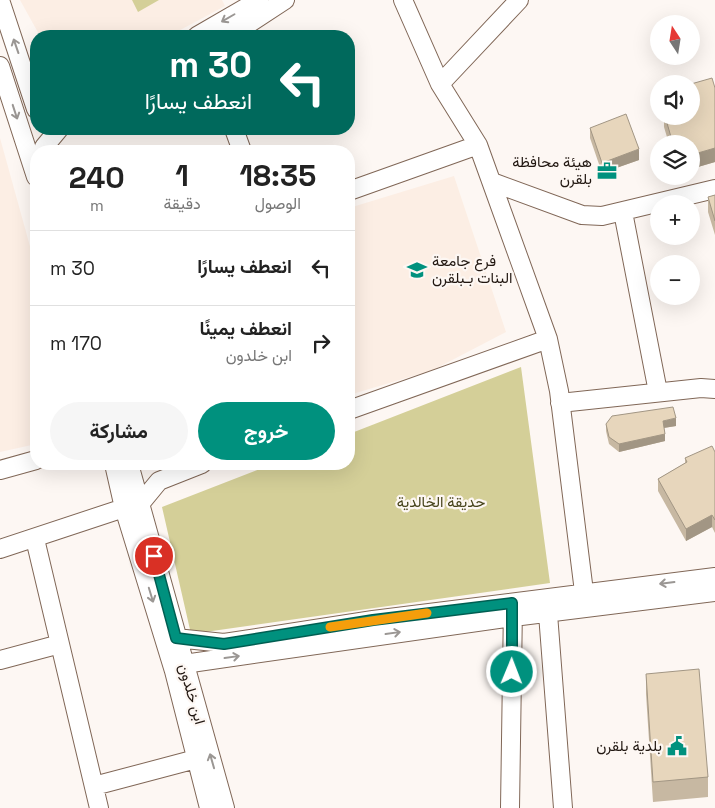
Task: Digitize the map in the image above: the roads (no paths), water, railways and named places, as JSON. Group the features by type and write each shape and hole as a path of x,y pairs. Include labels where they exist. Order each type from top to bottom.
{"street":[{"path":"250,30 285,0"},
{"path":"403,0 440,84 478,146 548,339 560,403 584,601"},
{"path":"440,84 519,0"},
{"path":"250,30 255,1"},
{"path":"207,30 255,1"},
{"path":"1,6 30,87"},
{"path":"0,66 30,158"},
{"path":"355,189 478,146"},
{"path":"492,182 582,215 602,216 715,189"},
{"path":"623,212 658,392"},
{"path":"355,408 548,339"},
{"path":"560,403 658,392 715,389"},
{"path":"0,470 30,462"},
{"name":"ابن خلدون","path":"117,470 132,506 176,638 225,808"},
{"name":"ابن خلدون","path":"129,470 132,506 209,808"},
{"path":"0,549 132,506 159,482 188,470"},
{"path":"35,539 99,808"},
{"path":"584,601 715,577"},
{"path":"184,664 547,605 715,592"},
{"path":"547,605 563,808"},
{"path":"176,638 224,644 373,620 513,610"},
{"path":"510,808 513,610"},
{"path":"0,660 60,644"},
{"path":"94,786 196,759"}],"place":[{"name":"هيئة محافظة بلقرن","path":"607,171"},
{"name":"فرع جامعة البنات بـبلقرن","path":"417,270"},
{"name":"بلدية بلقرن","path":"677,746"}],"park label":[{"name":"حديقة الخالدية","path":"441,502"}]}
